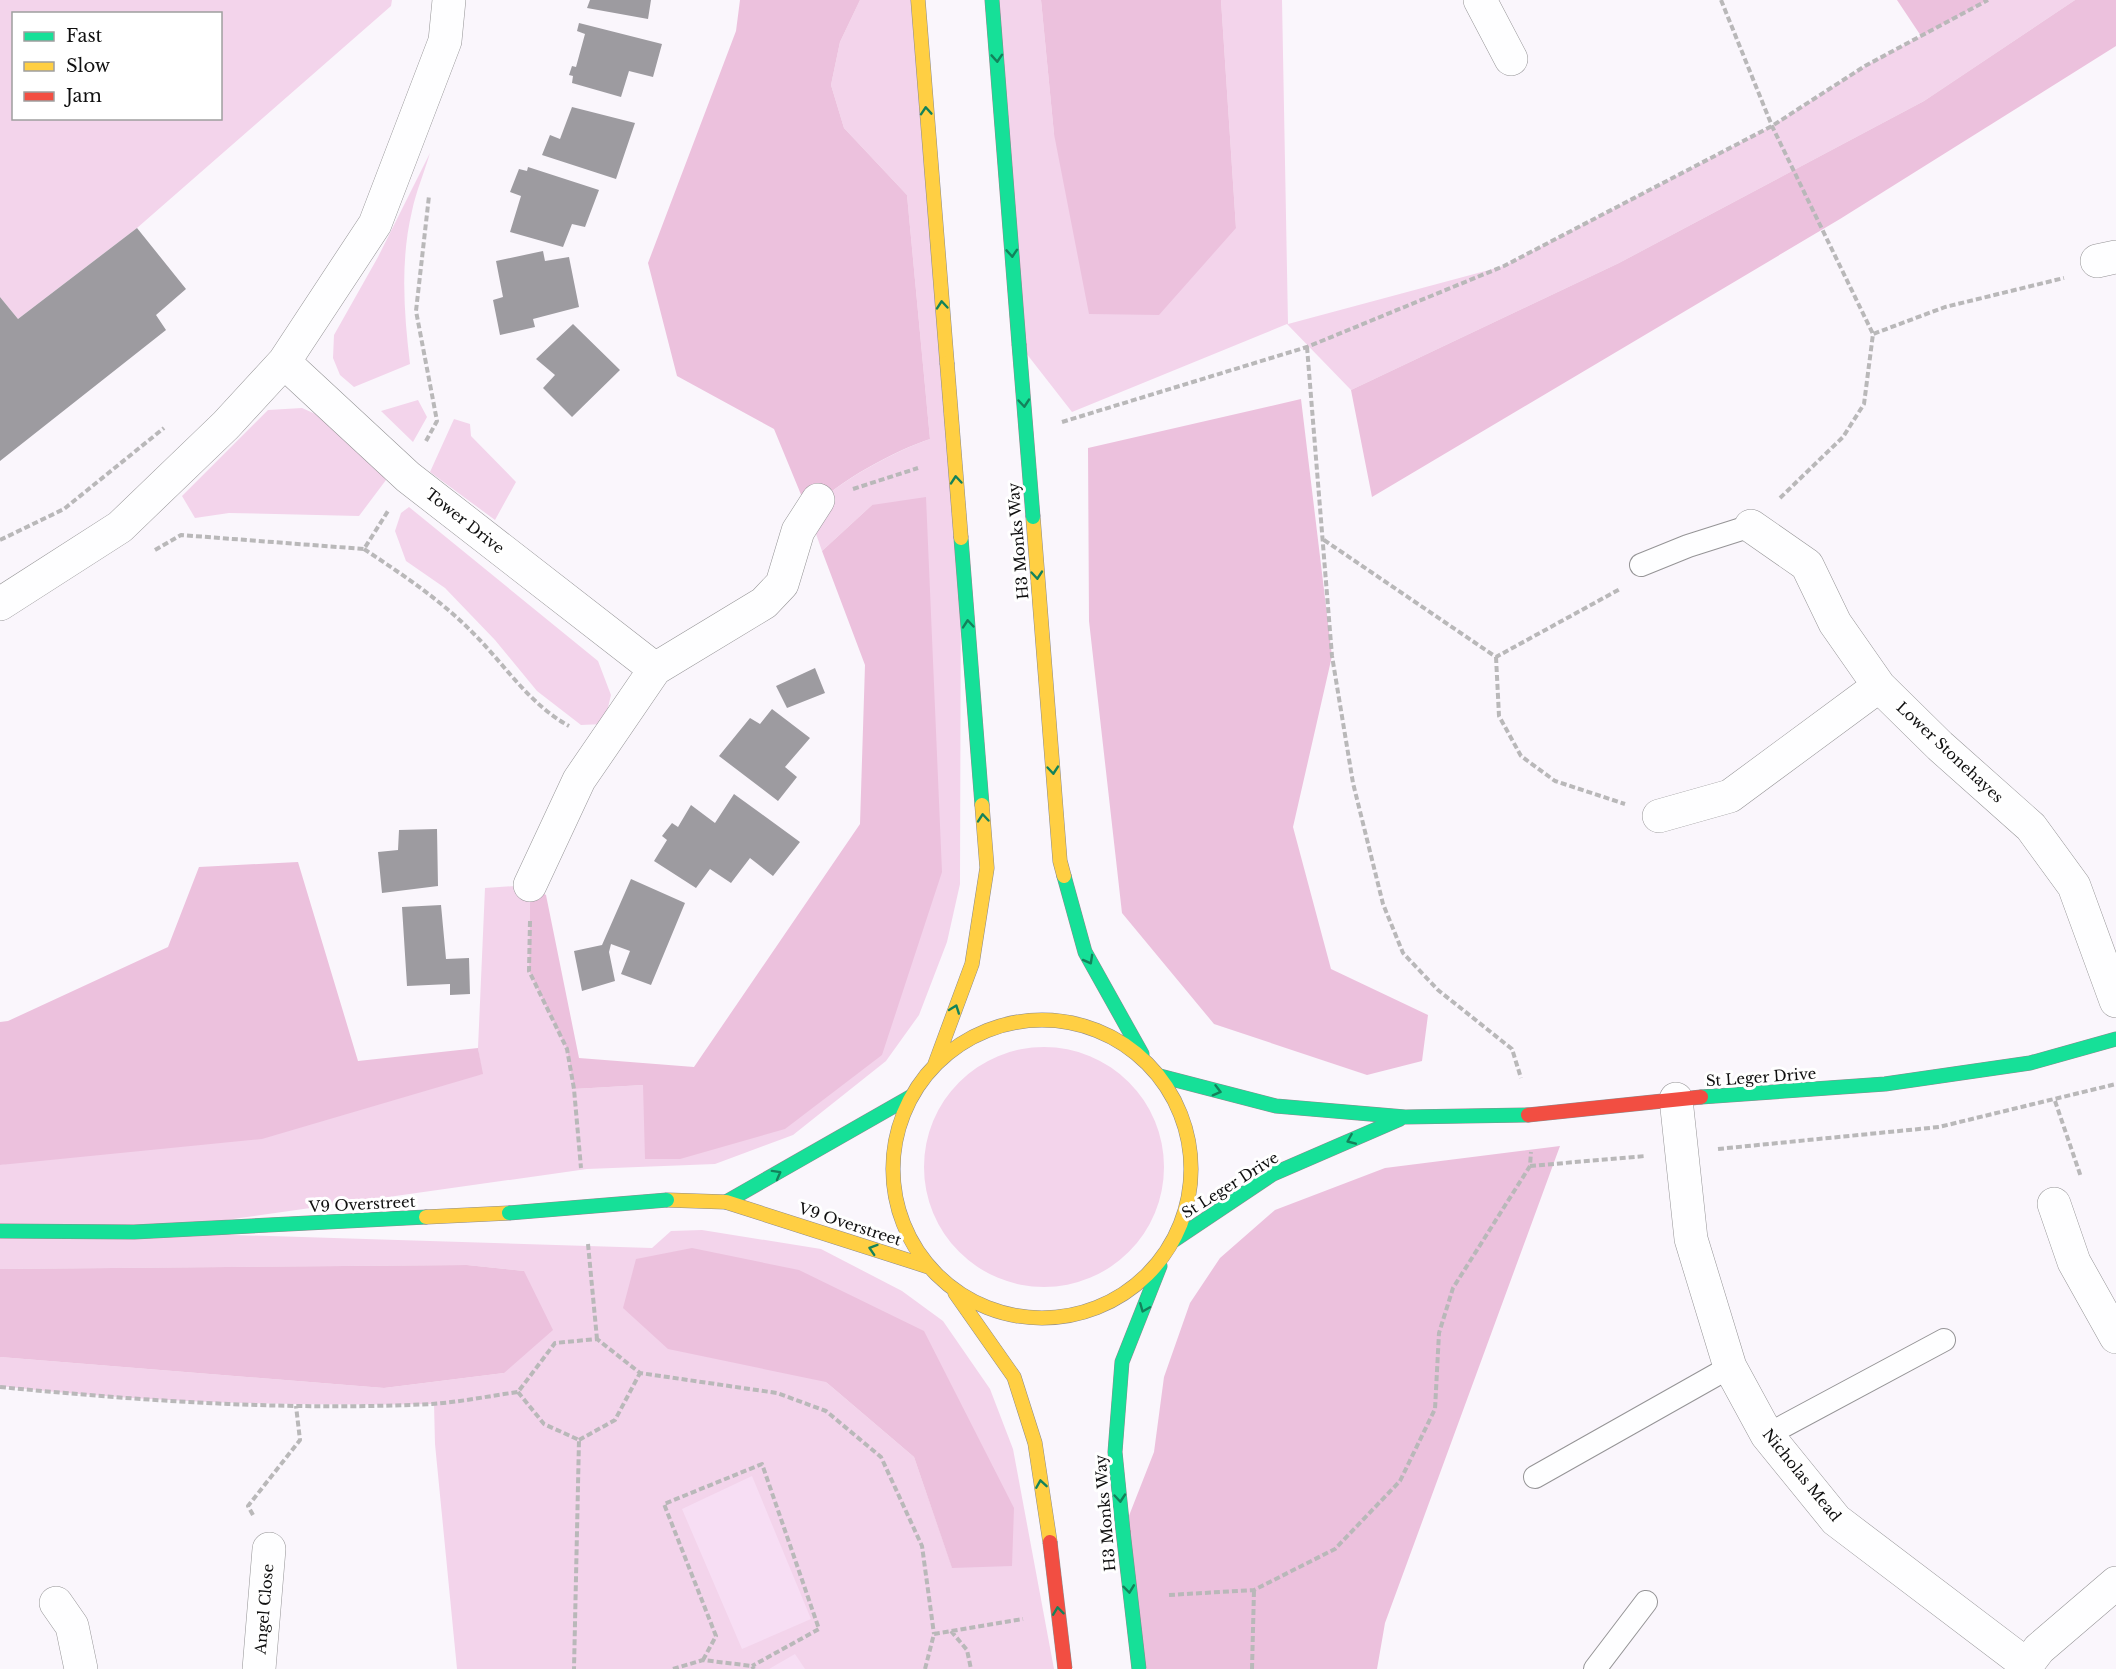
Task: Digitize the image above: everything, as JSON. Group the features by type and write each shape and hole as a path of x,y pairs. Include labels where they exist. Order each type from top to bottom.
{"main road":[{"path":"918,0 987,868 972,964 935,1064"},
{"name":"H3 Monks Way","path":"992,0 1060,861 1084,952 1146,1061"},
{"path":"952,1289 993,1309 1015,1316 1049,1319 1083,1313 1115,1300 1143,1279 1165,1254 1187,1209 1192,1174 1190,1151 1179,1106 1160,1076 1146,1061 1115,1037 1079,1023 1040,1018 1002,1024 966,1040 935,1064 910,1097 899,1124 893,1154 893,1184 903,1223 911,1242 929,1266 952,1289 1014,1377 1035,1443 1050,1542 1065,1669"},
{"name":"St Leger Drive","path":"1160,1076 1276,1106 1405,1117 1533,1115 1676,1099 1885,1084 2030,1063 2116,1039"},
{"path":"726,1202 910,1097"},
{"name":"St Leger Drive","path":"1173,1241 1273,1174 1405,1117"},
{"name":"V9 Overstreet","path":"0,1231 134,1232 508,1213 667,1200 726,1202 929,1266"},
{"name":"H3 Monks Way","path":"1139,1669 1115,1452 1122,1362 1165,1254"}],"street":[{"path":"0,604 120,527 226,425 284,362 375,224 445,41 449,0"},
{"path":"1480,0 1511,59"},
{"name":"Tower Drive","path":"284,362 408,477 655,669"},
{"path":"530,885 579,780 655,669 764,603 770,597 782,584 798,531 818,500"},
{"name":"Lower Stonehayes","path":"1751,526 1807,565 1835,623 1879,686 1940,746 2031,827 2073,886 2116,1001"},
{"path":"1659,816 1730,796 1879,686"},
{"name":"Nicholas Mead","path":"1676,1099 1691,1239 1730,1367 1767,1435 1836,1520 2026,1667 2039,1649 2116,1583"},
{"path":"2054,1204 2074,1262 2116,1337"},
{"name":"Angel Close","path":"259,1669 269,1549"},
{"path":"56,1603 72,1626 81,1669"}],"lane":[{"path":"1641,566 1688,546 1751,526"},
{"path":"1767,1435 1944,1340"},
{"path":"1535,1477 1730,1367"},
{"path":"1595,1669 1646,1602"}],"path":[{"path":"1721,0 1772,126 1873,334 1864,404 1843,437 1751,526"},
{"path":"1056,424 1307,347 1504,266 1772,126 1865,66 1989,0"},
{"path":"1873,334 1944,307 2056,282 2107,259"},
{"path":"1252,1669 1254,1590 1335,1549 1400,1481 1435,1409 1439,1333 1453,1288 1530,1166 1533,1115 1512,1049 1438,990 1403,953 1383,904 1353,783 1332,656 1307,347"},
{"path":"0,540 64,509 166,426"},
{"path":"818,500 920,467"},
{"path":"1323,539 1496,657"},
{"path":"364,549 423,588 474,633 526,694 560,721 604,745"},
{"path":"1496,657 1622,588"},
{"path":"1496,657 1499,716 1521,756 1555,781 1659,816"},
{"path":"530,885 529,971 567,1049 574,1089 582,1172"},
{"path":"1530,1166 1939,1126 2055,1101 2116,1084"},
{"path":"2054,1204 2087,1194 2055,1101"},
{"path":"587,1232 597,1339"},
{"path":"0,1387 78,1395 296,1406 434,1404 518,1392 555,1343 597,1339 640,1373 777,1393 826,1411 881,1457 922,1546 934,1634"},
{"path":"579,1440 615,1420 640,1373"},
{"path":"518,1392 544,1424 579,1440"},
{"path":"269,1549 248,1506 300,1440 296,1406"},
{"path":"574,1669 579,1440"},
{"path":"673,1669 703,1660 753,1667 819,1629 762,1464 664,1504 716,1636 703,1660"},
{"path":"951,1631 967,1650 971,1669"}],"shaded area":[{"path":"0,0 392,0 391,6 137,228 18,319 0,297"},
{"path":"740,0 860,0 840,42 831,85 844,128 907,195 930,439 900,451 847,480 809,514 774,429 677,376 648,263 736,31"},
{"path":"860,0 918,0 961,538 960,884 947,942 919,1015 886,1061 793,1135 715,1164 587,1169 140,1232 652,1248 671,1231 702,1230 821,1249 902,1291 943,1321 990,1389 1013,1449 1054,1669 457,1669 435,1444 434,1404 217,1402 54,1392 0,1386 0,1357 384,1388 504,1373 524,1271 467,1265 0,1269 0,1165 482,1074 478,1048 485,888 530,885 529,971 567,1049 574,1089 643,1085 882,1055 872,505 822,551 809,514 847,480 900,451 930,439 907,195 844,128 831,85 840,42","holes":["826,1382 1013,1508 952,1567 914,1457"]},
{"path":"992,0 1041,0 1054,134 1236,228 1221,0 1282,0 1288,324 1504,266 1772,126 1865,66 1988,0 2075,0 1924,101 1619,263 1351,390 1287,324 1072,412 1019,344"},
{"path":"1041,0 1221,0 1236,228 1159,315 1089,314 1054,134"},
{"path":"1897,0 1988,0 1921,36"},
{"path":"2075,0 2116,0 2116,46 1840,219 1372,497 1351,390 1619,263 1924,101"},
{"path":"430,153 414,204 406,249 405,307 410,364 354,387 340,375 333,358 334,335 378,257"},
{"path":"1301,399 1332,656 1293,827 1331,969 1428,1015 1422,1061 1367,1075 1214,1024 1122,913 1089,621 1088,448"},
{"path":"418,400 427,417 413,442 381,411"},
{"path":"302,408 329,420 372,455 386,480 359,516 229,513 195,518 182,496 268,410"},
{"path":"454,419 470,424 471,436 516,482 495,520 430,472"},
{"path":"926,497 942,872 882,1055 785,1129 680,1159 645,1159 643,1085 574,1089 567,1049 529,971 530,885 546,895 579,1058 694,1067 860,824 865,665 822,551 872,505"},
{"path":"409,507 598,661 611,695 604,724 581,725 537,691 495,640 445,588 406,561 395,531 401,513"},
{"path":"298,862 358,1061 478,1048 483,1074 262,1139 0,1165 0,1022 8,1021 168,947 199,867"},
{"path":"1032,1047 1056,1047 1079,1052 1101,1061 1129,1082 1144,1100 1155,1121 1162,1144 1164,1167 1162,1190 1155,1213 1144,1234 1129,1252 1101,1273 1079,1282 1056,1287 1032,1287 1009,1282 987,1273 968,1260 951,1243 938,1224 929,1202 924,1179 924,1155 929,1132 938,1110 951,1091 968,1074 987,1061 1009,1052"},
{"path":"1560,1146 1385,1623 1377,1669 1139,1669 1123,1531 1154,1452 1164,1377 1190,1303 1220,1258 1275,1210 1385,1168"},
{"path":"692,1248 799,1270 924,1331 1014,1508 1012,1566 952,1568 914,1457 826,1382 668,1349 623,1308 636,1259"},
{"path":"467,1265 524,1271 553,1330 504,1373 384,1388 0,1357 0,1269"},
{"path":"752,1476 811,1619 742,1649 682,1509"},
{"path":"795,1654 805,1669 769,1669"}],"building":[{"path":"590,0 651,0 648,19 587,8"},
{"path":"579,23 662,44 653,77 629,71 621,97 572,83 573,76 569,75 572,66 576,67 585,34 577,31"},
{"path":"572,107 635,123 616,179 542,155 550,135 560,139"},
{"path":"528,167 599,190 585,227 572,224 563,247 510,232 521,196 510,192 519,169 527,171"},
{"path":"137,228 186,289 156,315 166,330 0,461 0,297 18,319"},
{"path":"543,251 545,261 569,257 579,307 533,319 535,327 500,335 493,300 503,297 496,261"},
{"path":"573,324 620,370 572,417 543,388 555,375 536,359"},
{"path":"815,668 825,693 787,708 776,686"},
{"path":"772,709 810,738 785,767 797,777 778,801 719,756 750,718 760,724"},
{"path":"734,794 800,842 773,876 750,858 731,883 710,869 696,888 654,861 667,840 662,836 672,823 678,827 691,805 715,823"},
{"path":"437,829 438,886 382,893 378,852 398,850 399,830"},
{"path":"631,879 685,903 651,985 621,974 630,951 611,944 609,952 615,981 582,991 574,951 602,945"},
{"path":"441,905 446,959 469,958 470,994 450,995 450,984 407,986 402,907"}],"traffic: fast":[{"path":"992,0 1019,344"},
{"path":"1019,344 1033,517"},
{"path":"961,538 982,805"},
{"path":"1064,876 1085,952 1142,1054"},
{"path":"1701,1097 1885,1084 2030,1063 2116,1039"},
{"path":"1160,1076 1276,1106 1405,1117 1528,1115"},
{"path":"726,1202 910,1097"},
{"path":"1173,1241 1273,1174 1400,1119"},
{"path":"509,1213 667,1200"},
{"path":"0,1231 134,1232 426,1217"},
{"path":"1123,1531 1115,1452 1122,1362 1160,1266"},
{"path":"1123,1531 1139,1669"}],"traffic: slow":[{"path":"918,0 947,363"},
{"path":"947,363 961,538"},
{"path":"1033,517 1060,861 1064,876"},
{"path":"935,1064 972,964 987,868 982,805"},
{"path":"1027,1020 1057,1020 1085,1026 1112,1037 1148,1063 1166,1086 1180,1112 1191,1154 1191,1169 1191,1184 1180,1226 1166,1252 1148,1275 1112,1301 1085,1312 1057,1318 1027,1318 999,1312 972,1301 936,1275 927,1264 910,1239 899,1212 893,1184 893,1154 899,1126 910,1099 936,1063 947,1054 972,1037 999,1026 1027,1020"},
{"path":"667,1200 726,1202 929,1267"},
{"path":"426,1217 509,1213"},
{"path":"955,1293 1014,1377 1035,1443 1050,1542"}],"traffic: jam":[{"path":"1528,1115 1701,1097"},
{"path":"1050,1542 1065,1669"}]}
